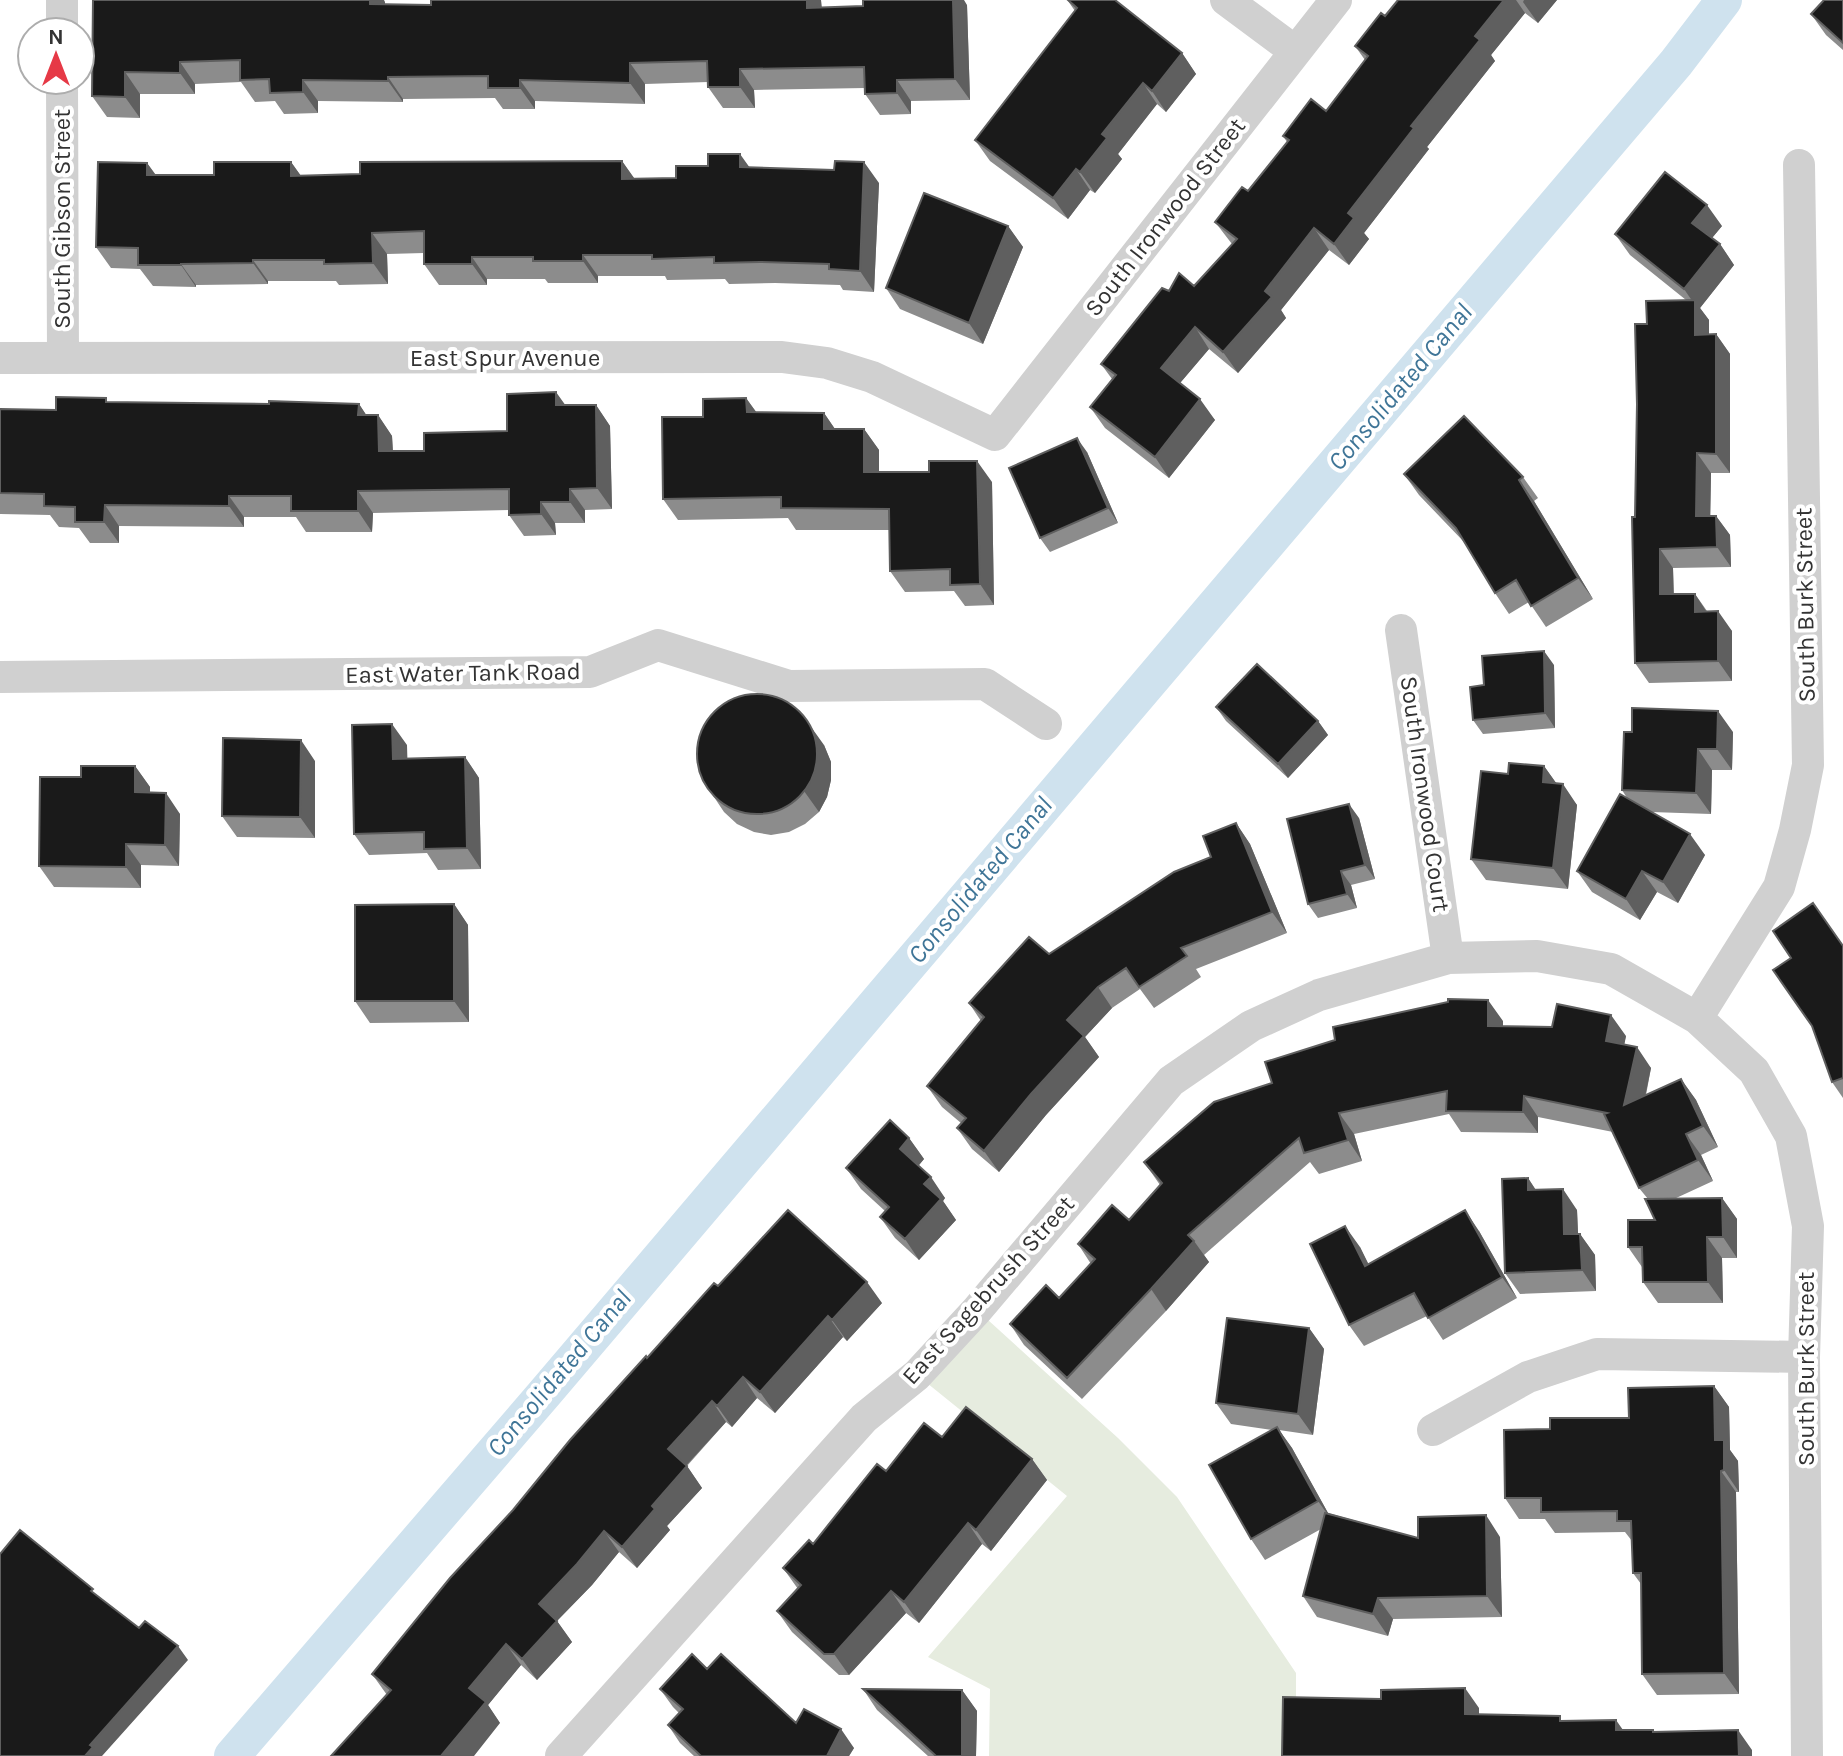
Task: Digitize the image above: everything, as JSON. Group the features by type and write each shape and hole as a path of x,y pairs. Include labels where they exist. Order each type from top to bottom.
{"street":[{"path":"1226,0 1295,51"},
{"name":"South Ironwood Street","path":"995,435 1336,0"},
{"name":"South Gibson Street","path":"62,96 63,358"},
{"name":"South Burk Street","path":"1697,1018 1779,887 1808,765 1799,165"},
{"name":"East Spur Avenue","path":"0,358 782,357 827,363 872,377 995,435"},
{"name":"South Ironwood Court","path":"1401,630 1448,958"},
{"name":"East Water Tank Road","path":"0,677 590,672 658,645 789,686 985,684 1046,724"},
{"name":"South Burk Street","path":"1448,958 1537,956 1611,969 1697,1018 1754,1071 1791,1136 1808,1226 1804,1357 1807,1756"},
{"name":"East Sagebrush Street","path":"574,1751 864,1418 917,1375 977,1310 1171,1081 1251,1026 1319,995 1448,958"},
{"path":"1433,1430 1528,1377 1597,1354 1804,1357"}],"shaded area":[{"path":"977,1310 1118,1438 1177,1497 1296,1673 1296,1756 989,1756 990,1689 928,1657 1067,1496 917,1375"}],"building":[{"path":"93,0 370,0 370,4 431,5 431,0 807,0 807,8 863,6 863,0 953,0 955,79 897,80 897,93 865,94 864,67 740,69 740,87 708,87 707,61 630,63 630,83 520,80 520,88 488,88 488,76 388,77 388,81 303,80 303,92 270,93 269,79 240,80 240,60 180,62 180,73 125,72 125,97 92,96 96,96 96,16 93,16"},
{"path":"1068,0 1115,0 1182,53 1152,91 1143,83 1102,134 1107,138 1080,172 1076,169 1053,198 975,140 1077,8"},
{"path":"1398,0 1504,0 1475,36 1480,40 1411,126 1414,128 1348,213 1354,218 1334,244 1314,228 1265,291 1272,297 1223,352 1195,327 1161,368 1200,399 1155,457 1090,407 1116,375 1101,364 1162,288 1169,291 1179,273 1194,286 1237,239 1215,222 1242,187 1248,191 1289,140 1283,136 1311,99 1326,111 1368,56 1355,46 1381,13 1385,16"},
{"path":"1824,0 1843,0 1843,43 1811,14"},
{"path":"708,154 740,154 740,167 834,170 835,161 864,162 860,271 829,269 829,264 714,263 714,257 652,259 652,255 583,255 583,261 472,257 472,264 424,264 424,231 372,233 373,263 253,260 253,263 138,265 138,248 96,247 98,162 147,163 147,175 214,175 214,162 291,162 291,176 360,174 360,162 622,161 622,179 676,178 676,166 708,166"},
{"path":"1665,172 1707,205 1692,223 1720,244 1684,289 1615,234"},
{"path":"924,193 1008,226 969,323 886,288"},
{"path":"1695,300 1695,335 1716,334 1716,454 1697,453 1696,516 1716,516 1717,547 1660,549 1660,594 1695,594 1695,612 1718,611 1718,661 1635,663 1632,517 1635,517 1637,404 1635,324 1647,324 1646,301"},
{"path":"556,392 556,405 596,405 597,488 570,489 570,502 541,502 541,514 509,515 509,489 358,491 358,511 291,511 291,496 229,496 229,506 105,505 104,522 75,522 75,507 44,506 44,494 0,493 0,409 56,410 56,397 106,398 106,402 359,404 358,415 378,415 379,451 424,451 424,433 507,431 507,394"},
{"path":"746,398 747,412 824,413 824,429 864,429 864,472 929,472 929,461 977,461 980,584 950,585 950,569 890,571 889,509 781,508 781,497 663,499 662,417 703,417 703,399"},
{"path":"1464,416 1523,477 1519,480 1578,578 1531,606 1516,580 1495,593 1456,528 1404,474"},
{"path":"1077,438 1108,508 1040,538 1009,468"},
{"path":"1544,651 1545,713 1473,720 1470,687 1484,685 1482,656"},
{"path":"1257,664 1318,721 1278,764 1216,707"},
{"path":"757,694 780,699 799,712 812,731 817,754 812,777 799,796 780,809 757,814 734,809 715,796 702,777 697,754 702,731 715,712 734,699"},
{"path":"1632,708 1718,711 1717,749 1698,749 1696,793 1622,790 1624,732 1632,732"},
{"path":"392,724 393,759 465,757 467,848 424,849 424,832 354,834 352,725"},
{"path":"223,738 301,740 300,817 222,816"},
{"path":"1509,763 1544,766 1543,782 1563,784 1553,868 1471,859 1481,771 1508,774"},
{"path":"81,766 135,766 135,792 166,793 165,845 126,844 126,867 39,866 40,777 81,777"},
{"path":"1620,794 1690,834 1663,882 1642,871 1626,899 1577,871"},
{"path":"1349,804 1365,865 1341,871 1347,894 1308,904 1287,819"},
{"path":"1236,823 1272,912 1181,948 1187,956 1139,987 1126,968 1098,987 1067,1020 1084,1036 984,1151 957,1128 966,1118 927,1086 984,1017 969,1003 1029,937 1049,954 1174,872 1211,857 1203,836"},
{"path":"1813,903 1843,946 1843,1078 1832,1082 1812,1026 1773,970 1791,958 1773,931"},
{"path":"454,904 454,1001 355,1001 355,905"},
{"path":"1448,999 1488,1000 1488,1026 1552,1027 1557,1004 1611,1015 1606,1041 1637,1047 1624,1105 1681,1079 1703,1126 1686,1134 1698,1160 1639,1188 1604,1114 1607,1113 1524,1096 1523,1112 1446,1111 1447,1091 1339,1113 1348,1140 1304,1153 1299,1138 1188,1235 1194,1241 1067,1378 1010,1324 1046,1285 1059,1298 1095,1259 1078,1244 1112,1205 1129,1220 1162,1183 1144,1162 1214,1102 1272,1083 1265,1062 1335,1040 1333,1027 1448,1002"},
{"path":"890,1120 909,1138 900,1149 931,1177 924,1184 941,1199 905,1239 880,1217 889,1207 846,1168"},
{"path":"1528,1178 1528,1190 1563,1189 1564,1234 1580,1234 1582,1270 1505,1273 1502,1179"},
{"path":"1722,1198 1723,1237 1707,1237 1708,1282 1643,1282 1642,1247 1628,1247 1628,1220 1655,1220 1645,1199"},
{"path":"788,1210 867,1282 832,1320 828,1316 760,1392 743,1377 717,1406 712,1401 668,1449 687,1466 622,1547 604,1531 539,1604 557,1621 522,1659 506,1644 469,1688 486,1702 441,1756 331,1756 391,1690 372,1674 450,1578 646,1356 714,1283 718,1286"},
{"path":"1465,1210 1502,1277 1428,1318 1414,1293 1349,1325 1310,1244 1345,1226 1365,1266"},
{"path":"1227,1318 1309,1328 1298,1414 1216,1403"},
{"path":"1714,1386 1715,1440 1724,1440 1724,1470 1721,1471 1724,1673 1642,1674 1641,1573 1633,1573 1631,1521 1617,1521 1617,1511 1541,1512 1541,1498 1505,1498 1504,1430 1550,1429 1550,1418 1629,1418 1628,1388"},
{"path":"966,1407 1032,1459 976,1530 968,1523 904,1602 891,1591 834,1654 824,1654 777,1611 801,1585 783,1568 809,1540 813,1544 877,1464 886,1471 924,1423 942,1437"},
{"path":"1277,1427 1318,1501 1251,1539 1209,1465"},
{"path":"1325,1513 1418,1538 1418,1517 1486,1515 1487,1596 1378,1598 1373,1614 1303,1596"},
{"path":"20,1530 139,1628 145,1621 178,1646 90,1745 93,1747 85,1756 0,1756 0,1554"},
{"path":"692,1654 707,1669 721,1654 796,1723 804,1709 841,1729 827,1756 701,1756 668,1725 683,1709 660,1689"},
{"path":"1465,1688 1465,1714 1560,1716 1560,1721 1616,1720 1616,1730 1738,1730 1739,1756 1282,1756 1283,1697 1381,1699 1381,1690"},
{"path":"863,1689 962,1690 962,1756 936,1756"}],"waterway":[{"name":"Consolidated Canal","path":"232,1756 544,1394 1676,63 1724,0"}]}
